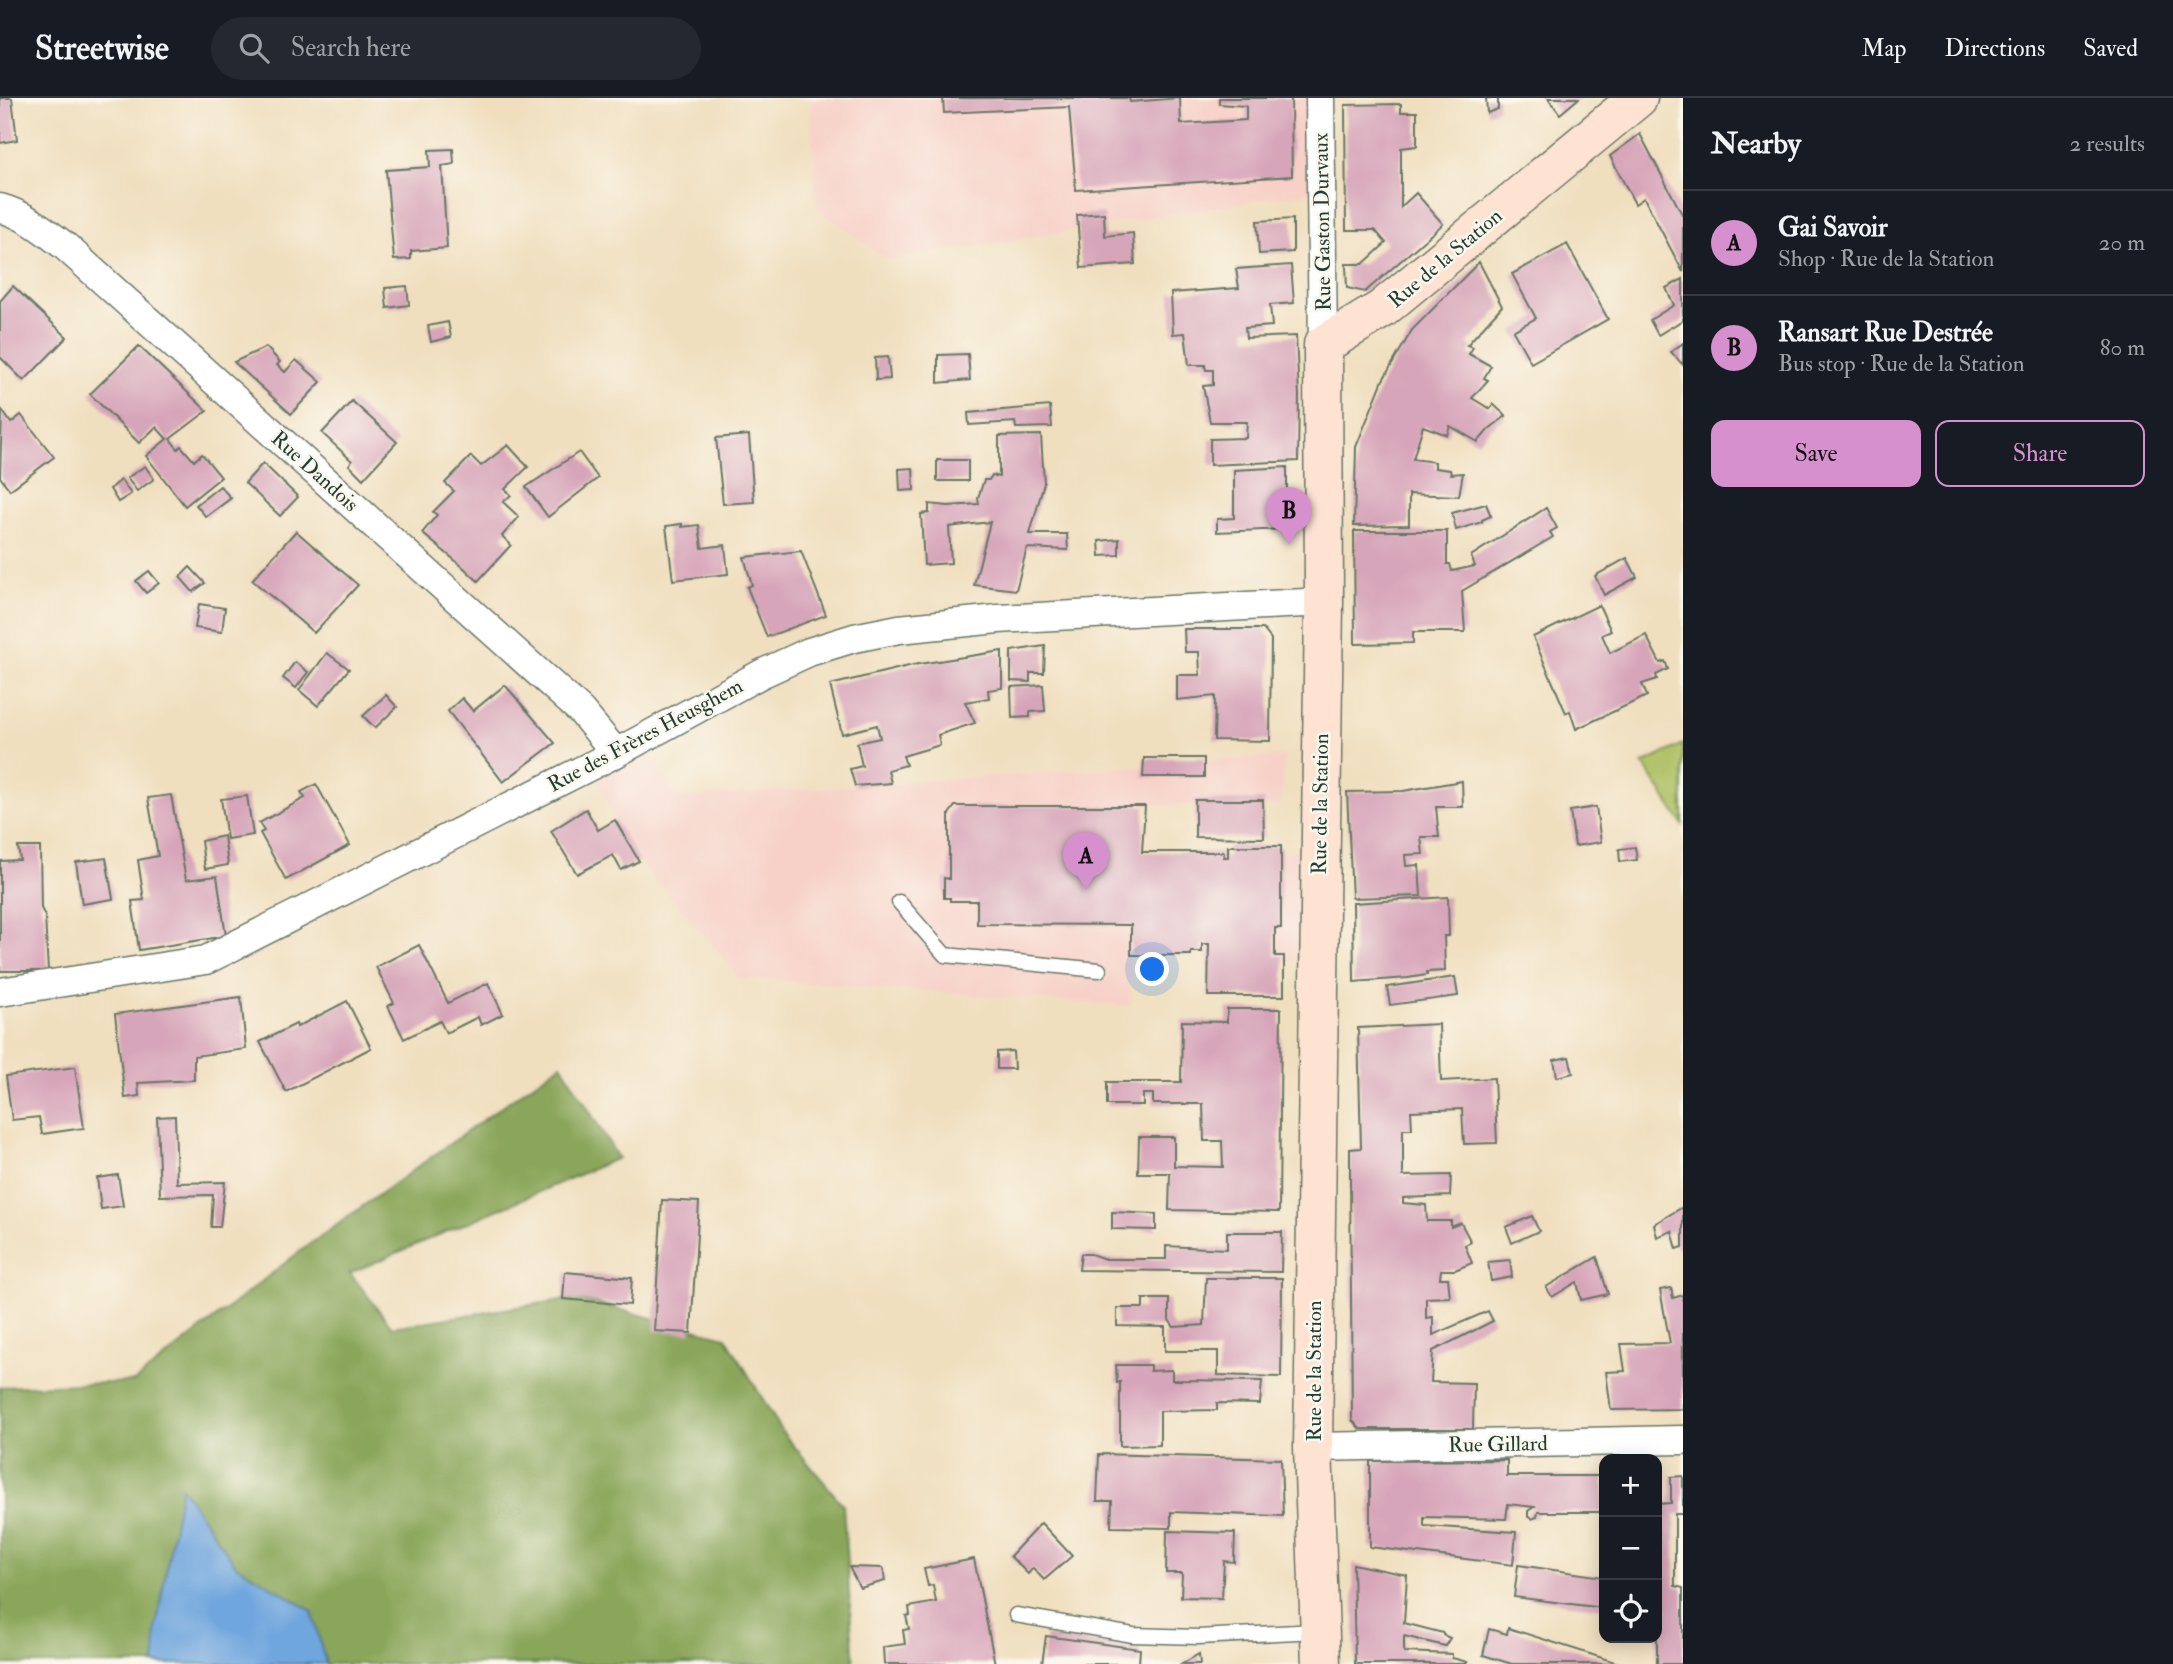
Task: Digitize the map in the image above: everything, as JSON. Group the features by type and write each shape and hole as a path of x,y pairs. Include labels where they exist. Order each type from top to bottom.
{"street":[{"name":"Rue Gaston Durvaux","path":"1320,98 1324,345"},
{"name":"Rue de la Station","path":"1320,1648 1313,1447 1324,602 1324,345 1382,309 1638,98"},
{"name":"Rue Dandois","path":"0,208 37,225 66,247 581,711 616,752"},
{"name":"Rue des Frères Heusghem","path":"0,992 206,960 616,752 761,674 809,652 854,638 899,629 998,619 1324,602"},
{"name":"Rue Gillard","path":"1313,1447 1683,1440"}],"lane":[{"path":"899,902 945,956 1099,970"},
{"path":"1016,1615 1133,1635 1198,1637 1320,1648"}],"shaded area":[{"path":"810,98 1320,98 1322,190 888,260 817,208"},
{"path":"639,740 678,798 1285,756 1281,805 1134,805 1137,857 1221,858 1302,850 1318,962 1130,954 1130,1006 738,978 715,947 638,860 615,820 592,765"}],"green space":[{"path":"1683,744 1683,825 1643,764"},
{"path":"561,1064 618,1158 350,1273 392,1327 575,1298 726,1337 783,1433 843,1505 854,1664 0,1664 0,1387 134,1382 299,1252"}],"water":[{"path":"181,1487 236,1565 312,1611 326,1664 155,1664 156,1628"}],"building":[{"path":"0,98 12,98 17,140 0,143"},
{"path":"943,98 1129,98 1130,102 1180,98 1181,124 1246,120 1246,106 1219,104 1219,98 1291,98 1292,176 1076,190 1069,107 944,113"},
{"path":"1486,98 1498,98 1498,109 1487,113"},
{"path":"1548,98 1579,98 1560,114"},
{"path":"1401,104 1401,112 1417,112 1417,146 1401,148 1401,207 1416,193 1443,224 1365,292 1347,288 1346,264 1363,264 1386,243 1375,230 1346,230 1345,105"},
{"path":"1640,134 1683,216 1683,272 1644,198 1635,204 1610,156"},
{"path":"453,149 454,164 442,166 447,248 411,251 411,259 394,260 386,170 430,167 429,150"},
{"path":"1104,213 1105,236 1133,233 1135,264 1081,268 1077,215"},
{"path":"1293,219 1293,252 1259,254 1257,221"},
{"path":"1567,244 1608,319 1531,363 1513,331 1536,318 1512,274"},
{"path":"1479,262 1502,306 1467,345 1473,347 1469,354 1491,366 1484,378 1488,380 1472,398 1490,409 1493,404 1506,416 1478,442 1450,426 1447,435 1423,426 1413,459 1435,462 1435,468 1450,470 1451,474 1463,473 1459,496 1409,494 1409,525 1354,526 1356,447 1383,380 1412,330"},
{"path":"1291,265 1294,303 1270,305 1272,326 1245,328 1246,338 1296,336 1298,461 1210,465 1210,439 1246,438 1247,422 1210,422 1203,386 1213,385 1213,370 1206,370 1205,365 1189,365 1185,333 1173,334 1171,293 1239,288 1236,269"},
{"path":"1683,279 1683,320 1658,335 1650,320 1674,305 1666,288"},
{"path":"13,286 67,337 24,381 0,357 0,301"},
{"path":"407,286 409,305 387,308 385,288"},
{"path":"448,322 451,337 431,342 428,326"},
{"path":"1683,343 1683,365 1671,352"},
{"path":"139,346 207,411 170,439 178,449 181,446 194,461 202,454 221,477 185,506 146,456 167,439 156,427 139,443 90,394"},
{"path":"266,347 280,362 277,365 285,372 296,360 321,382 291,414 234,362"},
{"path":"968,354 970,380 938,383 938,355"},
{"path":"888,357 890,379 876,380 875,358"},
{"path":"352,401 397,442 363,479 349,465 352,461 322,433"},
{"path":"1050,406 1052,427 1016,428 1015,422 969,425 968,413"},
{"path":"2,410 11,423 21,415 54,457 10,490 0,477"},
{"path":"749,435 754,502 723,504 716,438"},
{"path":"1041,435 1044,483 1030,534 1067,534 1068,550 1027,548 1016,590 974,585 990,522 949,527 951,563 924,565 921,514 929,513 929,504 979,504 978,498 984,480 989,480 992,475 999,477 999,436"},
{"path":"508,445 528,467 505,489 511,495 503,502 519,517 502,536 511,545 478,581 422,533 437,515 433,512 454,491 445,483 471,456 481,466"},
{"path":"579,452 598,478 548,517 526,487"},
{"path":"937,460 968,460 968,481 937,481"},
{"path":"263,463 298,497 280,516 245,483"},
{"path":"145,466 154,479 137,491 127,478"},
{"path":"1287,467 1287,529 1217,532 1217,519 1234,518 1234,470"},
{"path":"913,468 914,490 900,491 899,469"},
{"path":"121,480 131,494 118,502 110,489"},
{"path":"220,486 231,498 206,517 196,505"},
{"path":"1486,504 1491,516 1482,522 1456,530 1452,513"},
{"path":"1546,508 1557,528 1550,532 1553,537 1462,591 1465,632 1413,632 1413,643 1355,644 1354,531 1447,531 1447,564 1450,564 1452,571 1475,566 1471,556"},
{"path":"682,524 682,527 699,525 702,548 725,545 728,574 673,580 666,526"},
{"path":"296,531 358,585 314,633 252,580"},
{"path":"1119,539 1119,555 1100,556 1099,541"},
{"path":"801,551 826,615 767,637 747,587 752,585 744,557"},
{"path":"1627,558 1637,577 1604,595 1595,576"},
{"path":"190,567 205,583 193,592 180,577"},
{"path":"149,571 159,583 146,593 136,581"},
{"path":"199,604 225,608 222,632 195,628"},
{"path":"1599,605 1611,631 1602,635 1610,653 1646,635 1660,663 1665,661 1668,669 1656,675 1657,679 1642,684 1647,696 1576,729 1570,711 1566,713 1533,637"},
{"path":"1184,629 1263,629 1271,639 1270,741 1214,740 1215,696 1177,700 1177,675 1200,675 1199,652 1185,652"},
{"path":"1045,646 1044,673 1030,673 1030,682 1011,681 1011,651"},
{"path":"1002,651 1002,688 988,690 989,698 965,702 975,723 938,735 940,745 903,756 906,765 888,770 891,783 855,786 850,769 862,766 857,743 880,738 877,725 842,734 830,685 913,665"},
{"path":"327,653 349,669 318,706 299,690"},
{"path":"295,662 308,672 296,688 283,678"},
{"path":"505,685 555,743 503,782 448,711 462,698 473,711"},
{"path":"1043,685 1045,711 1030,712 1030,717 1012,718 1011,687"},
{"path":"386,695 397,707 375,728 363,716"},
{"path":"1144,758 1204,758 1204,777 1143,777"},
{"path":"1462,781 1463,807 1436,807 1439,837 1421,837 1423,854 1405,855 1406,866 1419,865 1421,896 1352,898 1347,792 1403,791"},
{"path":"316,784 350,845 286,880 260,833 264,831 259,823 305,798 301,792"},
{"path":"171,795 186,880 217,876 226,936 139,950 132,901 144,900 138,860 158,856 148,798"},
{"path":"247,796 253,835 227,839 221,799"},
{"path":"1195,800 1263,800 1264,838 1195,837"},
{"path":"955,806 1145,806 1142,852 1224,852 1224,857 1228,857 1228,846 1281,846 1281,928 1275,928 1275,956 1284,956 1284,996 1208,996 1209,944 1202,944 1202,952 1191,952 1191,955 1131,955 1131,925 977,924 977,901 950,901 950,898 944,898 944,878 949,879 949,814"},
{"path":"1596,807 1601,842 1575,846 1570,811"},
{"path":"586,809 598,830 615,820 639,861 621,870 613,855 577,874 551,831"},
{"path":"224,836 228,865 205,869 201,841"},
{"path":"18,847 40,847 41,908 45,916 48,971 0,971 0,861 20,860"},
{"path":"1635,847 1637,860 1620,862 1619,849"},
{"path":"106,858 113,899 82,904 76,862"},
{"path":"1448,897 1449,936 1444,936 1445,971 1427,972 1427,975 1408,978 1354,982 1353,903"},
{"path":"419,945 448,1003 488,983 503,1014 481,1025 478,1017 446,1033 440,1021 404,1039 388,1006 394,1003 376,967"},
{"path":"1455,977 1458,996 1390,1005 1387,987"},
{"path":"241,997 246,1049 194,1056 194,1080 138,1083 139,1096 125,1098 115,1014"},
{"path":"347,1001 371,1048 286,1092 260,1042 296,1024 297,1027"},
{"path":"1227,1009 1281,1009 1279,1212 1169,1210 1170,1173 1138,1173 1139,1137 1174,1137 1174,1166 1223,1167 1222,1141 1204,1141 1203,1104 1153,1104 1153,1094 1143,1094 1143,1105 1107,1105 1107,1082 1181,1082 1182,1021 1227,1022"},
{"path":"1439,1024 1441,1081 1494,1078 1497,1143 1464,1144 1462,1109 1411,1111 1412,1129 1403,1129 1403,1176 1451,1175 1450,1196 1403,1198 1403,1203 1426,1205 1427,1221 1451,1221 1451,1227 1461,1223 1471,1242 1465,1245 1472,1263 1455,1270 1441,1270 1440,1278 1448,1278 1450,1297 1426,1298 1426,1318 1433,1317 1433,1335 1488,1311 1493,1321 1433,1351 1431,1382 1474,1383 1473,1429 1360,1429 1352,1420 1350,1177 1350,1149 1361,1148 1358,1028"},
{"path":"1013,1051 1014,1069 997,1069 997,1052"},
{"path":"1569,1057 1573,1073 1557,1077 1554,1060"},
{"path":"75,1067 84,1128 42,1134 39,1117 12,1120 6,1076"},
{"path":"175,1116 177,1183 225,1182 220,1227 211,1227 213,1195 160,1196 157,1117"},
{"path":"118,1175 123,1206 101,1209 97,1178"},
{"path":"662,1200 699,1202 691,1333 654,1331"},
{"path":"1683,1207 1683,1247 1677,1249 1672,1231 1657,1237 1654,1224"},
{"path":"1112,1212 1156,1214 1156,1230 1112,1229"},
{"path":"1532,1216 1539,1231 1512,1243 1506,1227"},
{"path":"1227,1232 1282,1232 1281,1272 1079,1270 1081,1254 1105,1259 1166,1259 1166,1246 1227,1249"},
{"path":"1597,1257 1608,1294 1581,1300 1577,1282 1552,1297 1546,1287"},
{"path":"1510,1260 1512,1277 1491,1281 1488,1262"},
{"path":"565,1272 632,1278 630,1305 563,1299"},
{"path":"1206,1278 1282,1278 1281,1377 1218,1375 1218,1351 1165,1351 1165,1327 1117,1326 1117,1308 1143,1308 1143,1299 1169,1299 1169,1320 1174,1327 1204,1325"},
{"path":"1671,1288 1673,1298 1683,1295 1683,1409 1611,1410 1606,1372 1625,1371 1621,1344 1670,1343 1660,1290"},
{"path":"1116,1365 1150,1365 1150,1371 1172,1370 1172,1380 1262,1381 1260,1404 1217,1403 1217,1410 1160,1411 1160,1445 1120,1446 1120,1382 1117,1383"},
{"path":"1099,1454 1281,1459 1283,1516 1171,1512 1171,1528 1111,1527 1112,1501 1097,1501"},
{"path":"1507,1460 1507,1476 1599,1476 1599,1512 1538,1512 1537,1517 1532,1519 1528,1517 1528,1511 1534,1507 1508,1504 1506,1519 1424,1517 1424,1526 1516,1532 1513,1565 1370,1547 1370,1461"},
{"path":"1683,1476 1683,1514 1675,1514 1675,1586 1683,1588 1683,1664 1657,1664 1657,1643 1662,1643 1662,1504 1671,1503 1671,1477"},
{"path":"1041,1523 1072,1556 1044,1580 1033,1568 1028,1574 1010,1556"},
{"path":"1167,1531 1235,1533 1234,1562 1224,1561 1222,1598 1181,1597 1182,1573 1166,1573"},
{"path":"974,1559 995,1664 884,1664 883,1647 905,1644 903,1630 909,1629 906,1616 910,1615 909,1607 936,1602 933,1585 928,1586 924,1569"},
{"path":"1353,1564 1407,1575 1404,1623 1443,1633 1450,1638 1445,1646 1404,1636 1404,1652 1452,1654 1452,1658 1467,1662 1466,1664 1355,1664"},
{"path":"1518,1565 1599,1576 1599,1607 1514,1597"},
{"path":"849,1567 883,1568 885,1581 860,1588"},
{"path":"1508,1628 1618,1664 1512,1664 1483,1655 1489,1629 1507,1634"},
{"path":"1046,1636 1140,1649 1139,1664 1042,1664"},
{"path":"1199,1654 1200,1664 1182,1664"}],"place":[{"name":"Ransart Rue Destrée","path":"1289,545"},
{"name":"Gai Savoir","path":"1086,890"}]}
